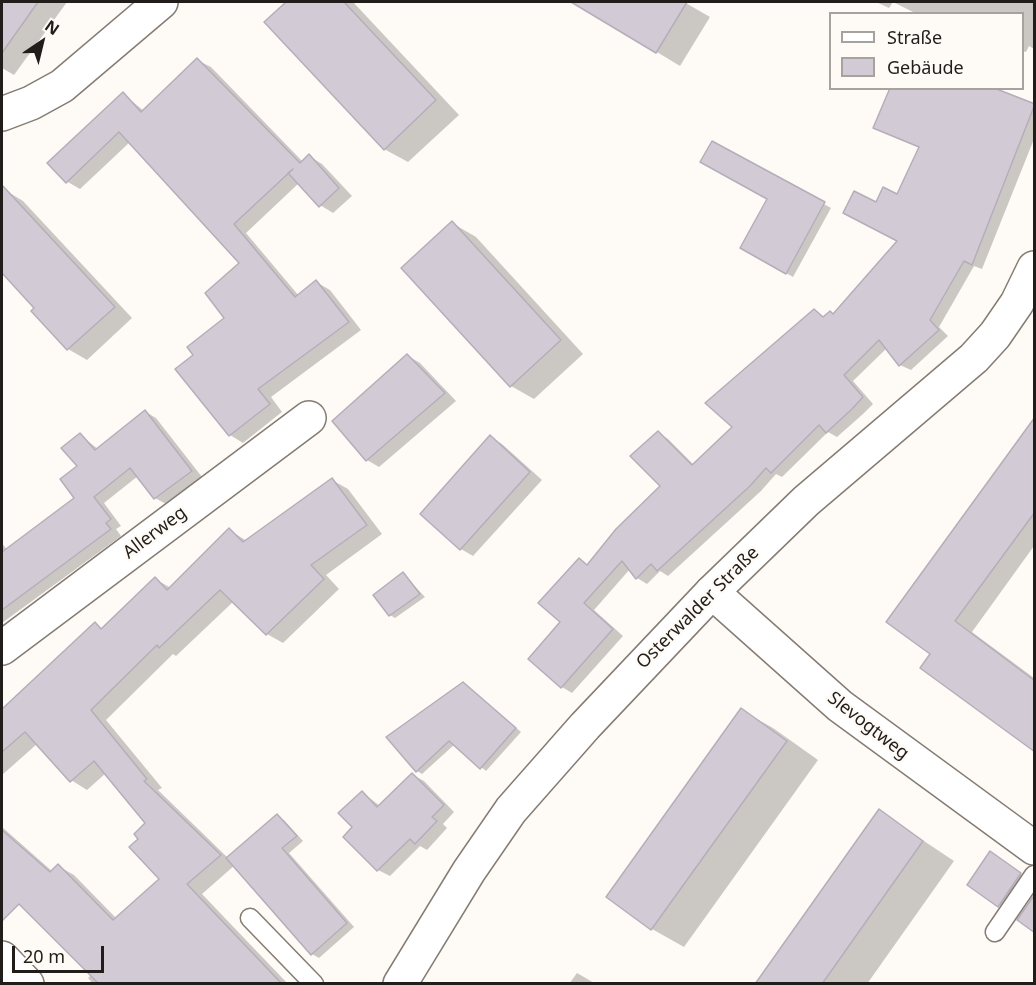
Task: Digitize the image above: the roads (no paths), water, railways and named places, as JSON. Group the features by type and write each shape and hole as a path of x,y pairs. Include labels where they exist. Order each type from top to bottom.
{"street":[{"path":"2,114 31,103 62,86 161,2"},
{"name":"Osterwalder Straße","path":"400,984 469,871 511,810 600,709 712,592 806,501 974,358 995,335 1017,303 1035,268"},
{"name":"Allerweg","path":"2,648 309,418"},
{"name":"Slevogtweg","path":"712,592 840,706 1035,848"},
{"path":"2,958 27,984"}],"lane":[{"path":"994,932 1035,875"},
{"path":"250,918 314,984"}]}
